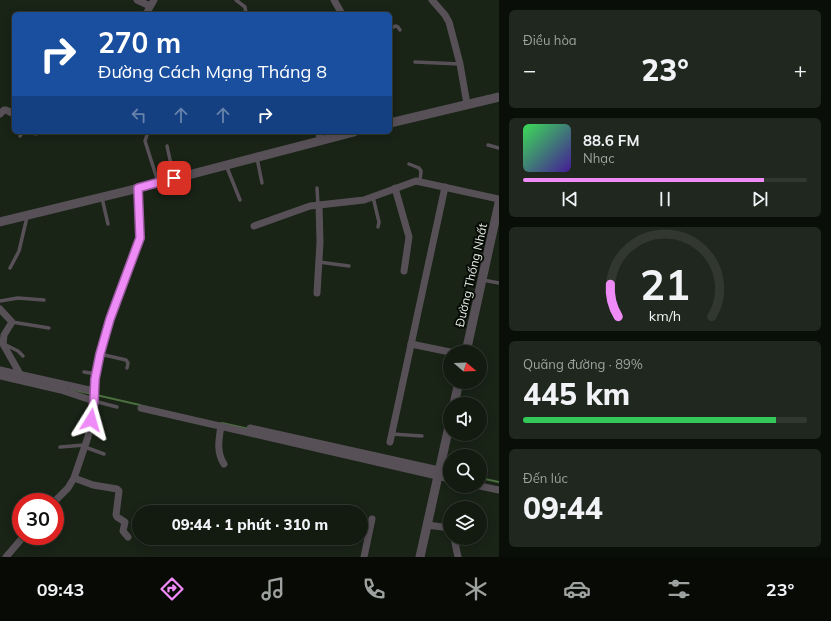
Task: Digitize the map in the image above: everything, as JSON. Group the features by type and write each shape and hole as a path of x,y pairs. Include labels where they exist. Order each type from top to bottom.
{"street":[{"path":"137,0 152,3 147,12"},
{"path":"334,0 341,12"},
{"path":"432,0 447,18 460,64 467,104"},
{"path":"392,123 499,97"},
{"path":"0,114 4,110 12,113"},
{"path":"0,222 158,183 257,156 320,136 337,134"},
{"path":"254,226 304,207 357,202 410,182 420,181 499,199"},
{"path":"390,442 445,187"},
{"path":"63,493 74,478 85,446 100,354 109,323 140,238 138,188"},
{"path":"395,188 409,237 404,271"},
{"name":"Đường Thống Nhất","path":"468,345 499,203"},
{"path":"316,293 320,242 318,205"},
{"path":"0,309 12,322 4,335 3,344 20,374"},
{"path":"412,344 443,351"},
{"path":"0,370 20,374 94,396"},
{"path":"0,376 60,390 94,396"},
{"path":"439,473 221,426 141,406 439,473 443,475"},
{"path":"221,426 218,446 224,464"},
{"path":"420,557 446,441"},
{"path":"74,478 93,485 118,490 120,492 116,515 125,522 124,531 128,537"},
{"path":"487,487 499,490"},
{"path":"364,557 372,519"},
{"path":"427,526 443,527"},
{"path":"6,557 16,545"},
{"path":"455,545 458,557"}],"lane":[{"path":"236,0 245,7 246,12"},
{"path":"392,27 396,26 400,30"},
{"path":"416,62 460,64"},
{"path":"147,134 145,141 158,183"},
{"path":"488,145 499,148"},
{"path":"167,146 174,178"},
{"path":"257,156 262,183"},
{"path":"226,164 240,200"},
{"path":"409,164 419,168 421,171 420,181"},
{"path":"317,188 318,205"},
{"path":"101,197 108,224"},
{"path":"373,197 379,222 378,227"},
{"path":"10,268 19,251 27,216"},
{"path":"319,262 349,266"},
{"path":"482,280 499,284"},
{"path":"0,301 18,298 44,300"},
{"path":"12,322 49,328"},
{"path":"3,344 18,351 23,356"},
{"path":"100,354 126,360 128,363 127,368"},
{"path":"84,372 96,374"},
{"path":"94,396 117,407"},
{"path":"392,434 422,436"},
{"path":"60,447 85,446 104,454"}],"waterway":[{"path":"70,389 140,405"},
{"path":"222,423 249,429"},
{"path":"487,479 499,482"}],"route":[{"path":"91,420 95,379 100,354 110,319 140,238 138,188 174,178"}]}
